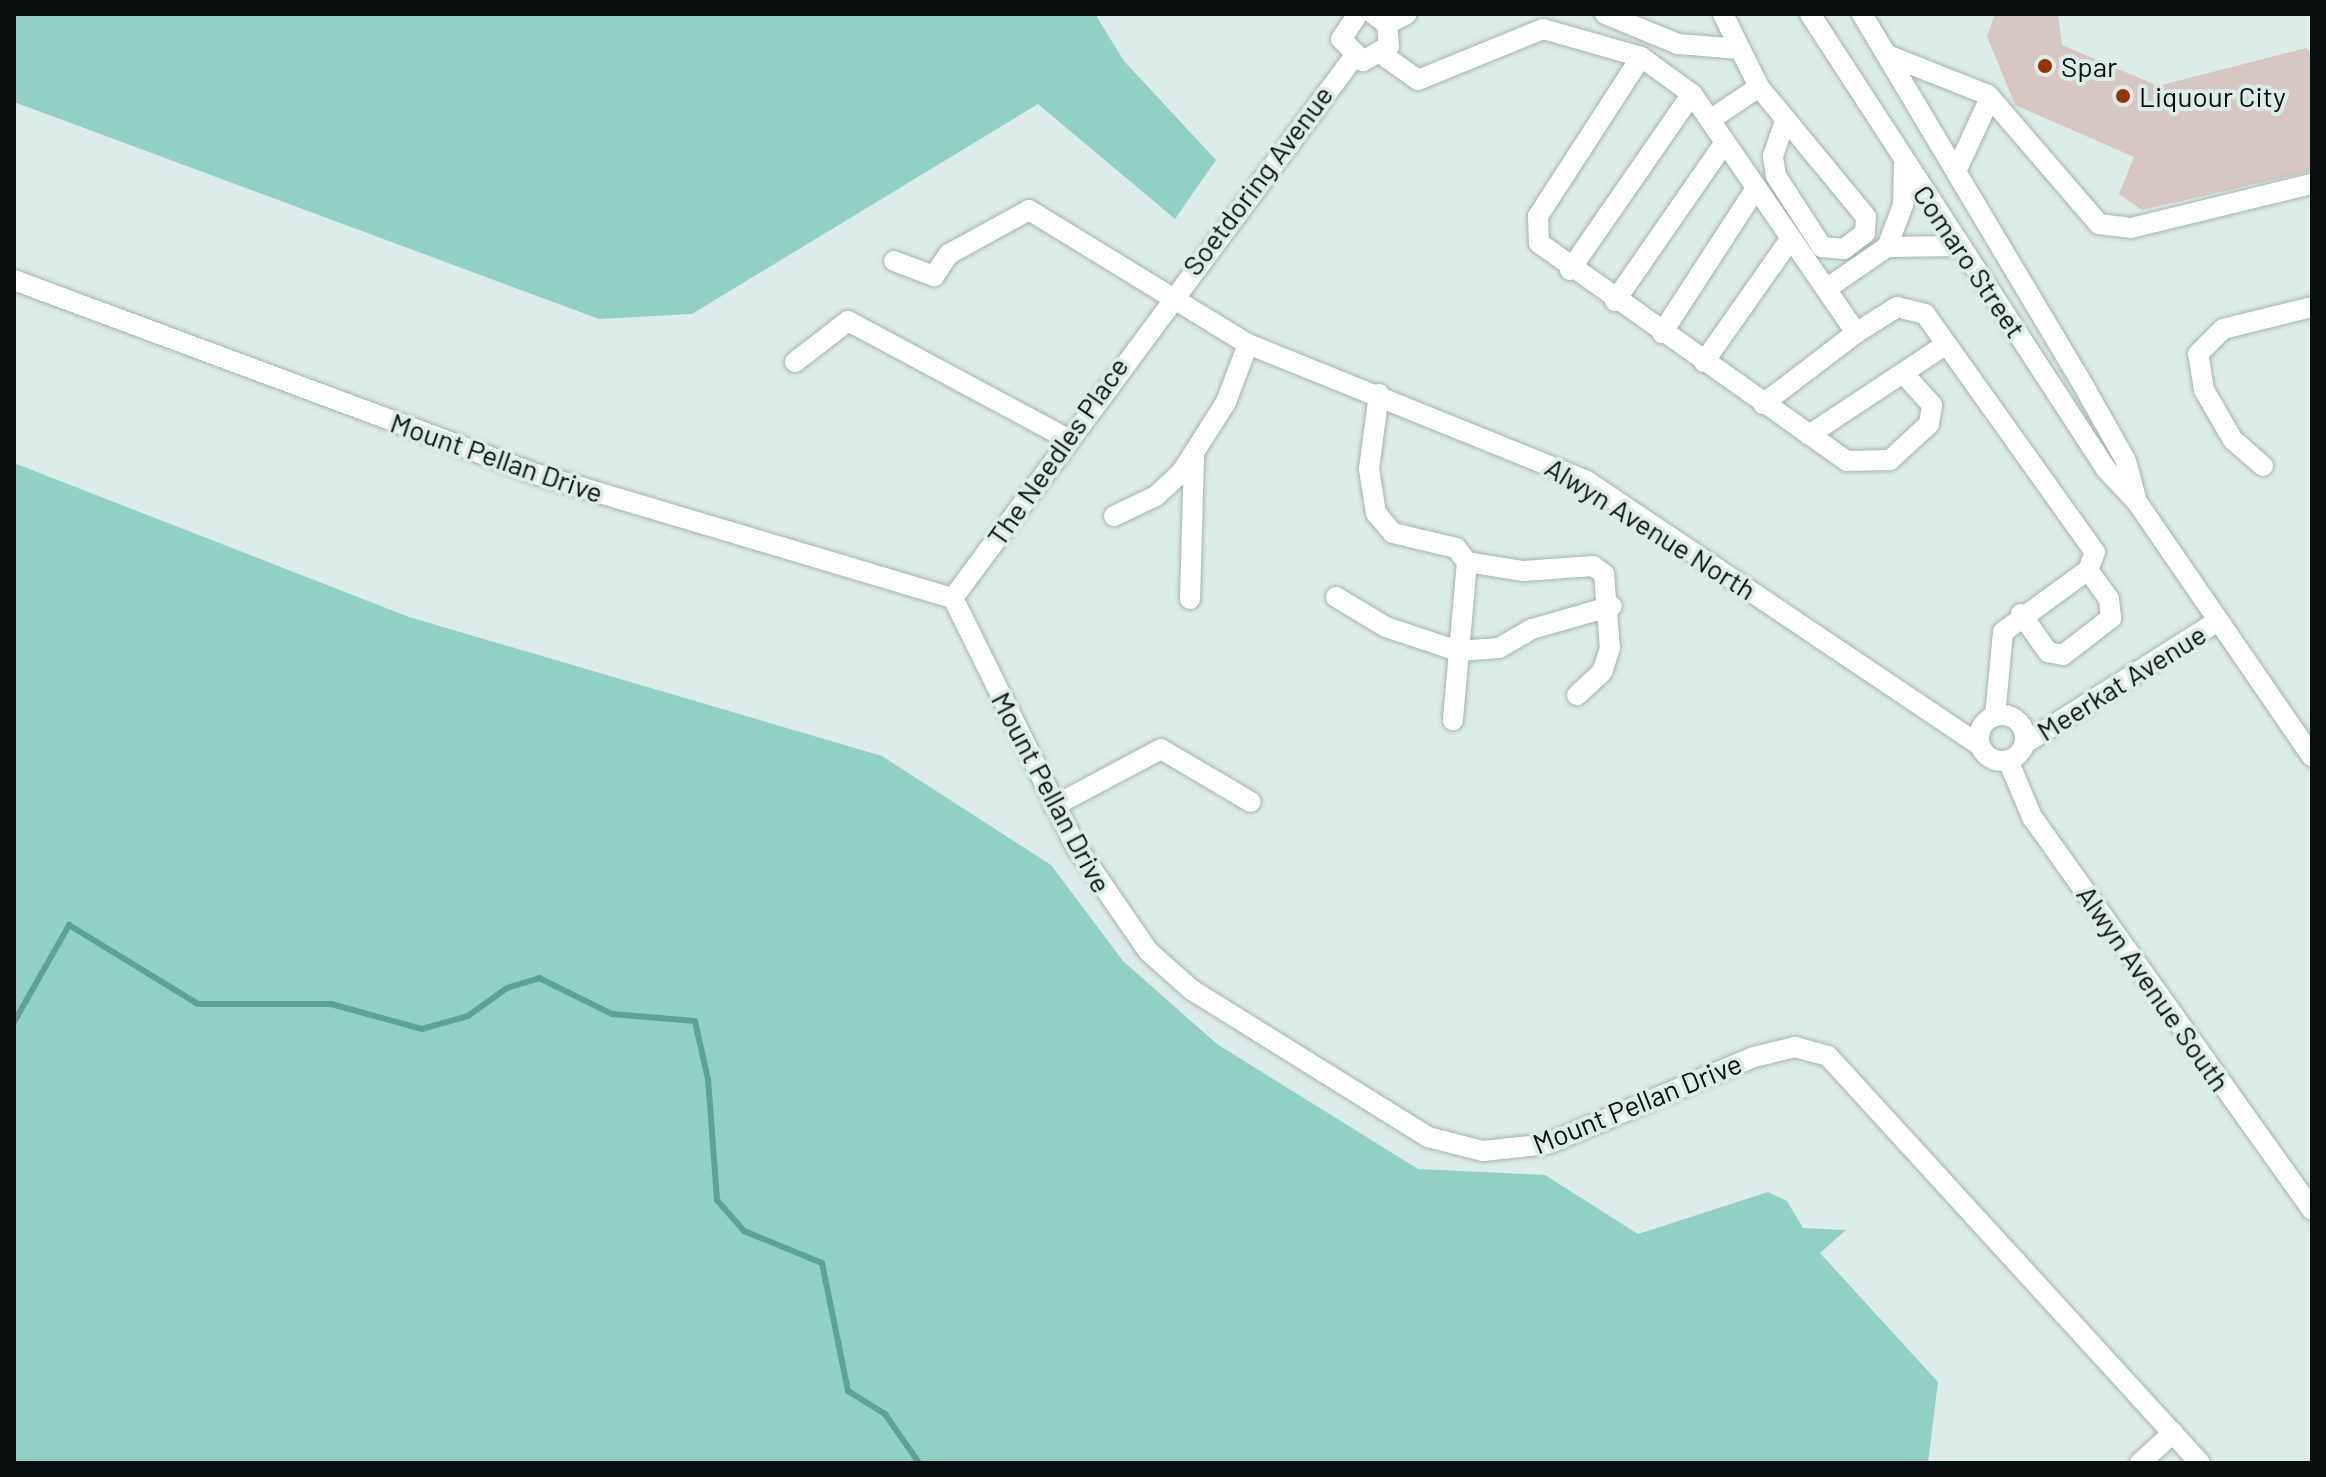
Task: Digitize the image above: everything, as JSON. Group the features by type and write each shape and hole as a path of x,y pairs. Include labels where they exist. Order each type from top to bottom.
{"street":[{"path":"1383,55 1380,19 1407,14"},
{"path":"1605,14 1678,44 1740,49"},
{"path":"1723,14 1759,87 1866,217 1865,233 1844,249 1822,247 1776,176 1773,156 1785,122"},
{"name":"Comaro Street","path":"1810,14 1904,165 2106,469 2137,502 2312,757"},
{"name":"Comaro Street","path":"1864,15 1958,167 2126,461 2137,502"},
{"path":"1351,16 1341,39 1353,58 1383,55 1418,80 1543,29 1641,57 1692,94 1856,333"},
{"path":"1890,56 1989,96 2099,224 2131,228 2312,184"},
{"path":"1641,57 1538,216 1539,243 1570,270 1763,404 1859,465 1890,460 1934,414 1903,373"},
{"name":"Soetdoring Avenue","path":"1166,300 1353,58"},
{"path":"1710,120 1759,87"},
{"path":"1570,270 1692,94"},
{"path":"1958,167 1989,96"},
{"path":"1615,301 1725,142"},
{"path":"1887,247 1903,205 1904,165"},
{"path":"1662,333 1756,188"},
{"name":"Alwyn Avenue North","path":"894,261 934,276 976,235 1029,210 1166,300 1248,344 1379,394 1585,480 1979,745"},
{"path":"1704,362 1791,238"},
{"path":"1826,289 1887,247 1958,246"},
{"name":"Mount Pellan Drive","path":"14,280 536,474 953,598 1054,806 1110,903 1192,990 1358,1099 1439,1141 1483,1151 1547,1144 1754,1057 1795,1047 1828,1056 2200,1463"},
{"name":"The Needles Place","path":"953,598 1166,300"},
{"path":"1763,404 1856,333 1897,307 1912,306 1925,314 1942,347 2012,427 2091,541 2094,563 2021,614 1997,647 1995,716 1979,733 1979,745 1985,755 2008,760 2024,744 2018,721 1995,716"},
{"path":"2263,466 2226,427 2200,380 2198,354 2223,329 2312,307"},
{"path":"795,362 848,321 1066,438"},
{"path":"1114,516 1156,496 1194,453 1226,402 1248,344"},
{"path":"1809,435 1942,347"},
{"path":"1379,394 1369,469 1376,513 1393,533 1456,548 1467,562 1523,571 1593,566 1604,574 1612,606 1602,672 1577,695"},
{"path":"1190,599 1194,453"},
{"path":"1453,720 1467,562"},
{"path":"2021,614 2048,652 2063,655 2111,618 2109,599 2088,570"},
{"path":"1336,597 1386,627 1458,651 1499,648 1532,629 1612,606"},
{"name":"Meerkat Avenue","path":"2024,744 2218,621"},
{"path":"1054,806 1161,749 1251,802"},
{"name":"Alwyn Avenue South","path":"2008,760 2032,817 2312,1210"},
{"path":"2140,1463 2173,1433"}],"green space":[{"path":"14,14 1095,14 1124,61 1216,160 1175,219 1038,104 692,314 599,319 14,102"},
{"path":"14,463 409,617 882,756 1051,865 1123,961 1217,1044 1418,1169 1545,1175 1638,1234 1768,1192 1787,1201 1803,1228 1846,1230 1820,1253 1938,1382 1928,1463 14,1463"}],"building":[{"path":"1995,14 2058,14 2062,45 2158,86 2306,48 2312,53 2312,171 2142,210 2119,194 2134,157 2015,105 1987,36"}],"waterway":[{"path":"14,1022 69,925 198,1004 331,1004 422,1029 468,1016 507,988 539,978 612,1014 695,1021 708,1079 717,1200 744,1231 822,1263 848,1391 885,1414 919,1463"}],"place":[{"name":"Spar","path":"2045,66"},
{"name":"Liquour City","path":"2123,96"}]}
